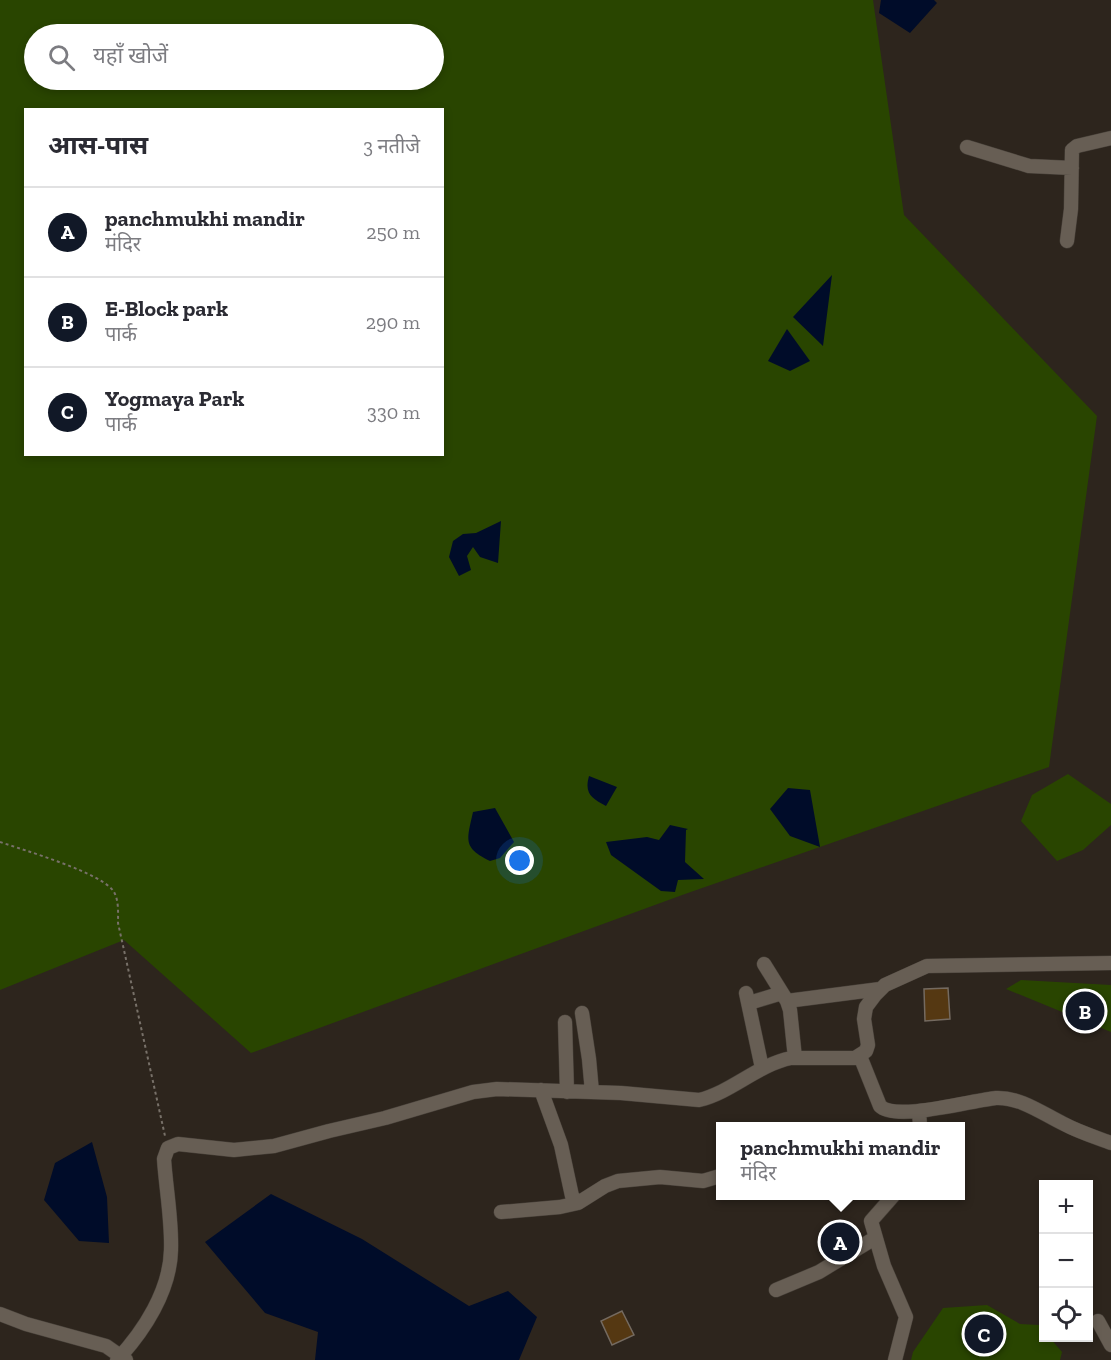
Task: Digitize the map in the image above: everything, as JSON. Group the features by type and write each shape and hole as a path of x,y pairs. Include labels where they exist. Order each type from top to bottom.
{"street":[{"path":"1068,240 1074,147 1111,138"},
{"path":"967,147 1029,166 1072,168"},
{"path":"762,1068 748,998 880,989 927,966 1111,963"},
{"path":"764,964 784,997 789,1010 795,1058"},
{"path":"0,1314 26,1324 106,1346 122,1358 158,1301 167,1275 171,1251 164,1159 168,1148 178,1144 234,1150 274,1146 385,1118 473,1092 497,1089 621,1093 699,1100 710,1097 782,1059 855,1058 860,1056 866,1052 868,1046 864,1019 867,1007 880,989"},
{"path":"582,1014 591,1092"},
{"path":"565,1022 567,1092"},
{"path":"860,1056 883,1109 892,1112 919,1111 998,1098 1005,1099 1025,1104 1066,1125 1111,1143"},
{"path":"541,1090 561,1145 572,1196 578,1203"},
{"path":"919,1111 920,1122"},
{"path":"501,1212 560,1207 578,1203 605,1186 618,1181 660,1177 703,1181 716,1177"},
{"path":"889,1200 872,1218 871,1225 884,1266 906,1317 896,1360"},
{"path":"776,1290 819,1272 875,1238"},
{"path":"1098,1321 1111,1345"}],"path":[{"path":"0,842 102,880 113,891 118,908 118,923 168,1148"}],"green space":[{"path":"0,0 873,0 904,215 1097,416 1049,767 685,894 251,1053 124,940 0,990"},
{"path":"1068,774 1111,804 1111,825 1083,850 1057,861 1021,821 1032,795"},
{"path":"1021,980 1111,985 1111,1032 1006,989"},
{"path":"987,1305 1020,1324 1039,1325 1039,1342 1053,1342 1062,1352 1060,1360 911,1360 913,1352 943,1308"}],"water":[{"path":"881,0 934,0 937,3 910,33 879,13"},
{"path":"832,275 823,346 793,317"},
{"path":"787,329 810,361 790,371 768,361"},
{"path":"501,521 498,563 480,557 473,547 467,556 471,570 459,576 449,557 453,541 463,534 476,533"},
{"path":"589,776 617,787 606,806 590,795"},
{"path":"788,788 810,790 820,847 790,836 770,809"},
{"path":"495,808 514,842 500,858 490,861 471,847 468,836 473,812"},
{"path":"670,825 688,829 686,830 685,862 704,879 678,880 675,892 661,891 611,855 606,842 647,837 659,840"},
{"path":"92,1142 107,1197 109,1243 79,1241 44,1200 55,1163"},
{"path":"271,1194 362,1239 469,1306 508,1291 537,1317 519,1360 315,1360 318,1332 265,1313 205,1242"}],"building":[{"path":"948,988 950,1019 925,1021 924,989"},
{"path":"622,1311 634,1335 612,1345 601,1321"}],"place":[{"name":"E-Block park","path":"1085,1011"},
{"name":"panchmukhi mandir","path":"840,1242"},
{"name":"Yogmaya Park","path":"984,1334"}]}
